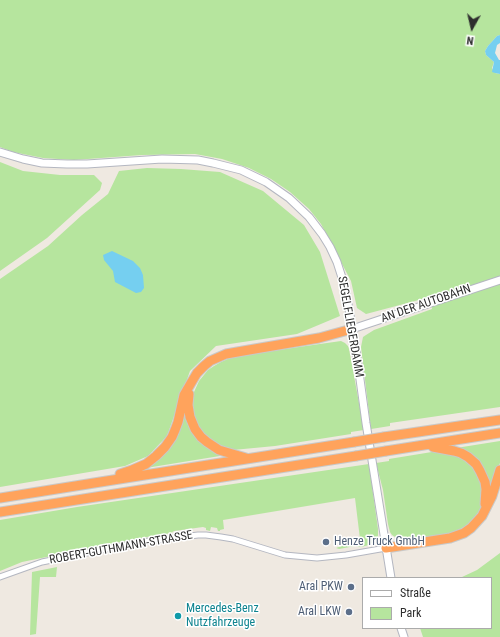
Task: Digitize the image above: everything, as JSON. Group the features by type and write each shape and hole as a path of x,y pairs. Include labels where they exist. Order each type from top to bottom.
{"highway":[{"path":"94,483 146,464 160,452 175,430 184,395 197,373 204,366 226,354 312,339 352,329"},
{"path":"191,383 188,401 189,411 192,423 197,433 218,450 249,459"},
{"path":"0,498 500,420"},
{"path":"0,512 500,433"},
{"path":"424,446 461,453 476,464 485,482 485,509"},
{"path":"386,548 457,536 471,528 476,523 492,496 500,470"}],"street":[{"name":"SEGELFLIEGERDAMM","path":"0,152 29,160 67,164 162,159 198,160 229,166 259,178 278,190 300,208 316,226 326,241 337,262 343,280 391,577"},
{"name":"AN DER AUTOBAHN","path":"352,329 500,280"},
{"name":"ROBERT-GUTHMANN-STRASSE","path":"0,576 42,562 141,542 198,535 233,539 285,555 317,558 386,548"}],"green space":[{"path":"0,0 500,0 500,35 497,36 485,51 486,55 494,62 492,68 495,73 500,74 500,407 390,423 390,426 371,429 361,347 363,337 374,330 432,309 430,297 366,314 357,308 351,281 321,224 309,209 290,192 271,179 249,168 222,159 195,154 142,155 74,160 43,158 13,152 0,147"},
{"path":"0,162 23,171 60,175 94,175 102,183 100,190 47,238 0,271"},
{"path":"147,168 220,172 263,191 304,225 320,252 340,316 297,334 216,346 190,371 167,436 148,456 125,466 0,487 0,279 48,246 108,194 119,171"},
{"path":"341,341 348,346 349,349 364,430 351,432 351,434 275,446 233,450 225,448 209,440 201,431 194,416 192,405 194,392 199,381 208,370 214,366 230,358 243,355"},
{"path":"185,403 190,424 226,455 146,468 158,459"},
{"path":"500,441 500,463 488,489 486,477 456,448"},
{"path":"438,451 460,456 474,466 482,481 482,504 480,510 467,525 456,532 410,538 395,537 390,532 383,490 376,463 389,461 389,459"},
{"path":"369,464 378,536 375,541 369,545 339,549 336,548 360,539 355,498 223,520 224,529 220,531 218,531 217,528 211,527 210,531 203,527 174,531 171,533 22,562 0,571 0,520 77,507"},
{"path":"500,553 500,637 423,637 420,629 492,629 492,577 462,577 477,570"},
{"path":"57,567 56,577 40,577 36,634 30,635 32,572"}],"water":[{"path":"500,35 500,43 497,45 495,53 500,60 500,74 492,72 494,62 486,55 485,51 497,36"},
{"path":"112,251 133,261 140,268 143,275 144,288 141,292 136,293 115,282 113,271 104,260 103,255"}],"place":[{"name":"Henze Truck GmbH","path":"326,542"},
{"name":"Aral PKW","path":"351,587"},
{"name":"Aral LKW","path":"349,612"},
{"name":"Mercedes-Benz Nutzfahrzeuge","path":"178,616"}]}
